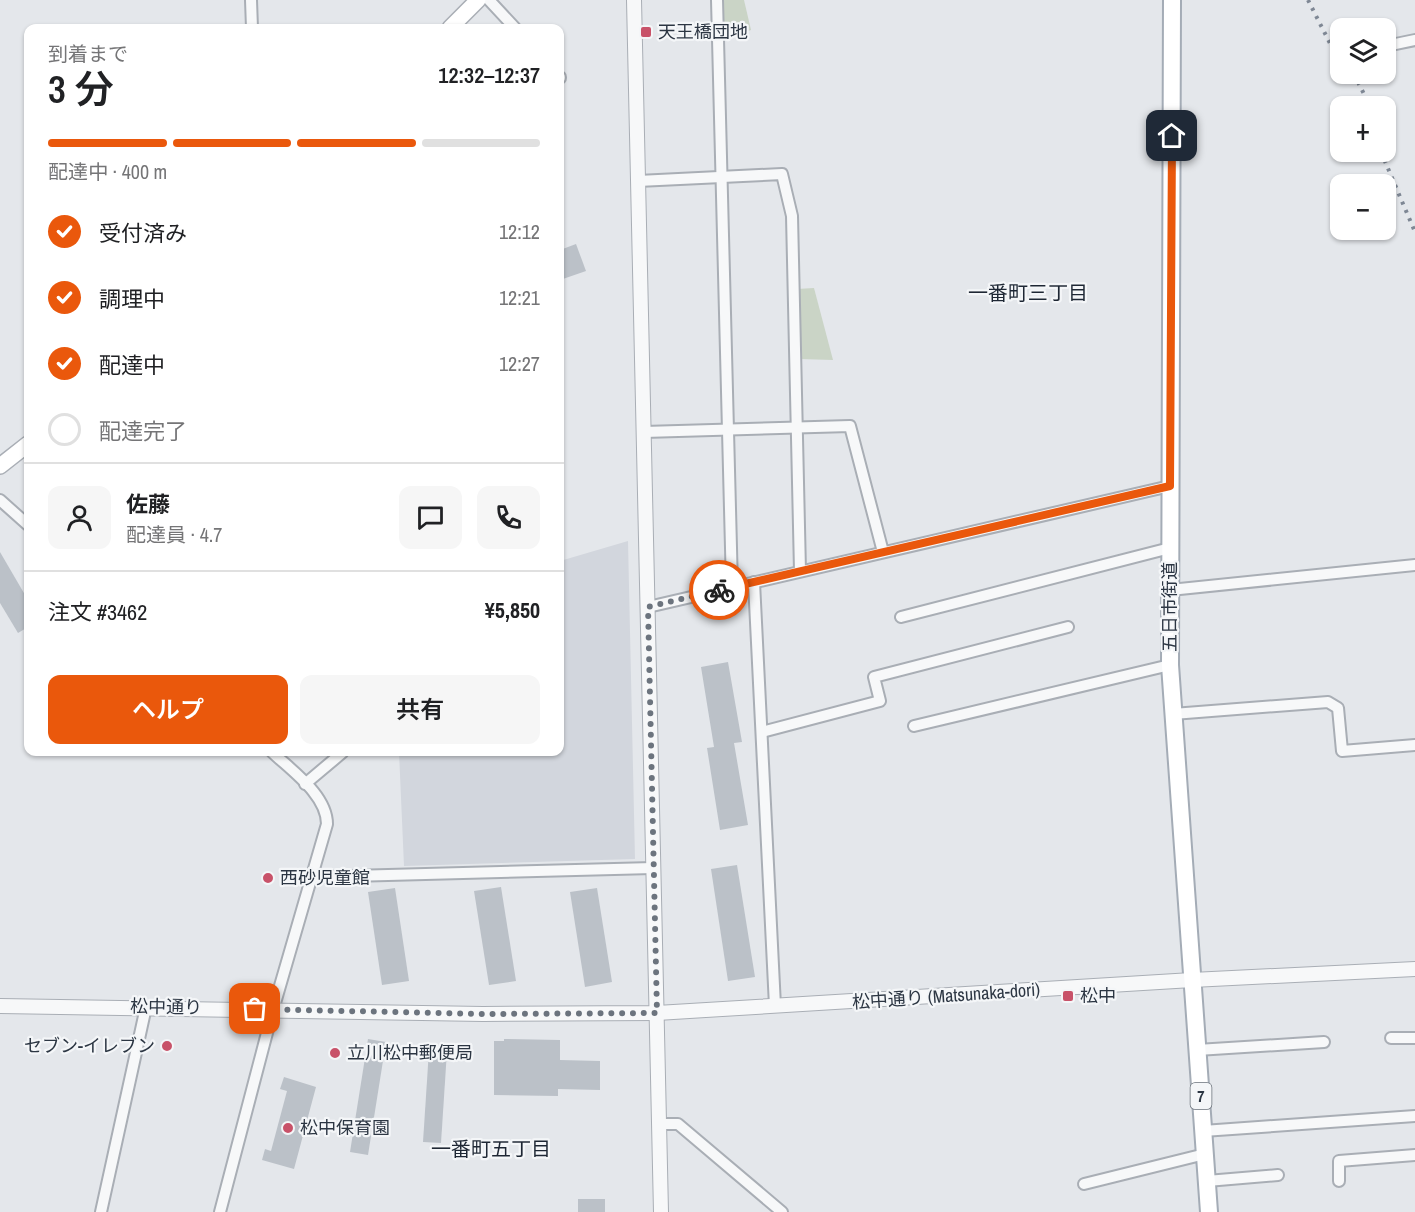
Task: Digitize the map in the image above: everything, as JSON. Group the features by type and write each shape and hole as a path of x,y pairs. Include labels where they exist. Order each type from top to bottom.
{"main road":[{"path":"454,24 478,0"},
{"name":"五日市街道","path":"1172,0 1170,665 1209,1212"},
{"path":"0,466 24,447"}],"street":[{"path":"251,0 252,24"},
{"path":"489,0 511,24"},
{"path":"633,0 645,432 661,1212"},
{"path":"717,0 732,587"},
{"path":"1396,44 1415,40"},
{"path":"638,181 782,174 792,216 800,571"},
{"path":"645,432 850,426 883,552"},
{"path":"648,607 1170,486"},
{"path":"0,500 24,521"},
{"path":"901,618 1170,548"},
{"path":"1170,590 1415,565"},
{"path":"754,582 775,1006"},
{"path":"762,732 880,701 874,677 1068,627"},
{"path":"914,726 1170,665"},
{"path":"1173,714 1328,702 1338,708 1342,751 1415,745"},
{"path":"220,1212 273,1010 326,832 327,816 319,797 276,756"},
{"path":"305,784 338,756"},
{"path":"313,877 653,868"},
{"name":"松中通り (Matsunaka-dori)","path":"657,1013 1192,980 1415,969"},
{"name":"松中通り","path":"0,1005 483,1014 657,1013"},
{"path":"102,1212 146,1007"},
{"path":"1391,1038 1409,1040"},
{"path":"1197,1050 1324,1042"},
{"path":"1203,1131 1415,1116"},
{"path":"660,1124 678,1124 782,1212"},
{"path":"1084,1184 1205,1154"},
{"path":"1339,1181 1339,1161 1415,1155"},
{"path":"1207,1181 1278,1175"}],"shaded area":[{"path":"628,541 635,859 404,866 399,756 564,756 564,560"}],"green space":[{"path":"721,0 744,0 751,30 723,39"},
{"path":"814,288 833,360 799,359 797,289"}],"building":[{"path":"576,244 586,271 564,279 564,248"},
{"path":"0,552 24,593 24,629 18,633 0,603"},
{"path":"728,662 742,742 734,743 748,825 720,830 707,748 714,747 701,667"},
{"path":"737,865 755,977 728,981 711,869"},
{"path":"501,887 516,981 489,985 474,891"},
{"path":"395,888 409,981 382,985 368,892"},
{"path":"597,888 612,982 585,987 570,892"},
{"path":"368,1039 386,1042 368,1155 350,1152"},
{"path":"504,1039 560,1040 560,1060 600,1061 600,1090 558,1089 558,1096 494,1095 494,1041 504,1041"},
{"path":"429,1050 447,1051 441,1143 423,1142"},
{"path":"284,1077 316,1087 294,1169 262,1160 265,1149 271,1151 287,1091 280,1089"},
{"path":"578,1199 605,1199 605,1212 578,1212"}],"railway":[{"path":"1308,0 1330,43"},
{"path":"1359,84 1365,96"},
{"path":"1385,162 1415,232"}],"way so far":[{"path":"255,1009 483,1014 657,1013 648,607 719,590"}],"place":[{"name":"天王橋団地","path":"646,32"},
{"name":"西砂児童館","path":"268,878"},
{"name":"松中","path":"1068,996"},
{"name":"セブン-イレブン","path":"167,1046"},
{"name":"立川松中郵便局","path":"335,1053"},
{"name":"松中保育園","path":"288,1128"}],"district":[{"name":"一番町三丁目","path":"1028,293"},
{"name":"一番町五丁目","path":"491,1149"}],"route":[{"path":"719,590 1170,486 1172,136"}]}
